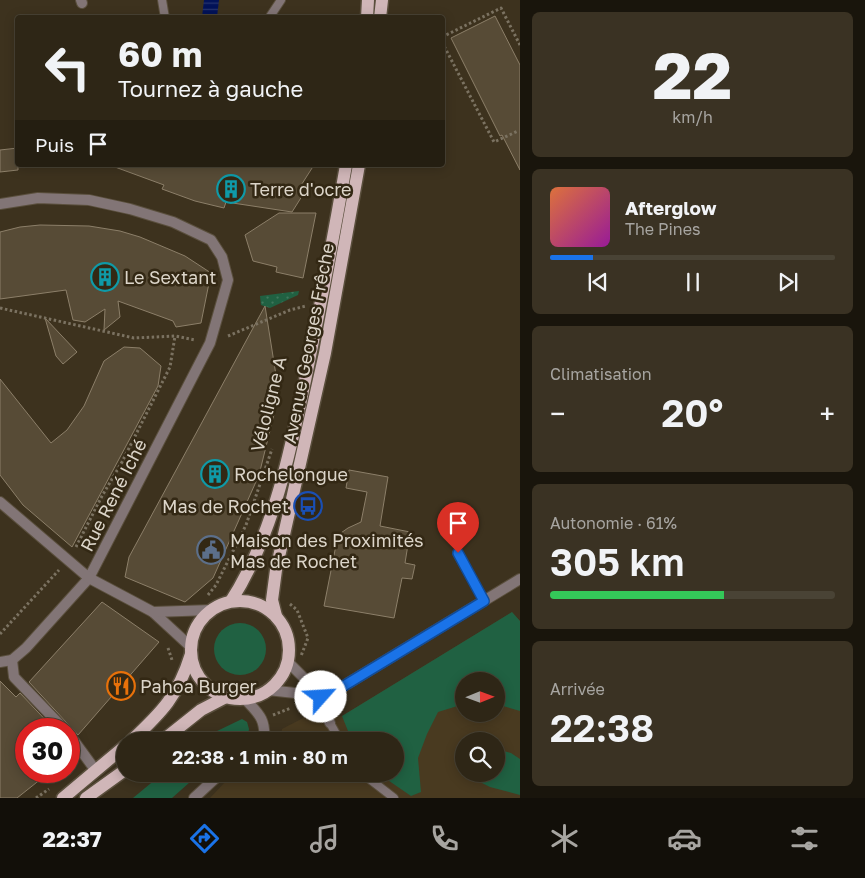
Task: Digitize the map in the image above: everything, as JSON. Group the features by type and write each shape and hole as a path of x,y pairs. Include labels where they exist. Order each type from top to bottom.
{"main road":[{"path":"367,15 368,0"},
{"path":"380,15 382,0"},
{"name":"Avenue Georges Frêche","path":"231,602 252,563 286,467 311,352 346,167"},
{"name":"Avenue Georges Frêche","path":"276,616 272,600 276,570 325,353 359,167"},
{"path":"140,732 161,713 172,699 179,686 191,651 194,633 201,620 211,610 231,602 243,600 267,608 281,622 288,638 289,646 288,662 278,681 268,690 257,696 245,699 226,697 213,691 202,681 195,668 191,651"},
{"path":"173,732 201,710 226,697"},
{"path":"64,798 116,754"},
{"path":"91,796 116,777"}],"street":[{"name":"Rue René Iché","path":"0,204 38,198 89,200 130,209 173,222 211,240 222,257 228,280 210,343 88,578 26,648 12,660"},
{"path":"0,502 88,578 153,612 191,651"},
{"path":"321,697 337,690 520,579"},
{"path":"153,612 211,610"},
{"path":"0,662 12,660 14,677 53,718"},
{"path":"288,662 309,683 310,690 321,697 330,723"},
{"path":"268,690 304,694 310,690"},
{"path":"245,699 263,720 265,732"},
{"path":"80,749 96,771"},
{"path":"194,798 211,782"}],"lane":[{"path":"162,0 164,15"},
{"path":"271,15 281,0"},
{"path":"458,553 484,601"},
{"path":"330,723 335,732"},
{"path":"373,782 394,798"}],"path":[{"path":"445,36 501,8 520,45"},
{"path":"445,48 494,142 518,131"},
{"path":"304,316 308,297"},
{"path":"0,308 134,338 175,336 210,343 290,310 306,306"},
{"path":"0,634 69,560 122,462 170,366 175,336"},
{"name":"Véloligne A","path":"202,598 209,595 213,590 246,525 274,443"},
{"path":"166,644 170,649 173,664"},
{"path":"36,798 51,788"}],"shaded area":[{"path":"204,0 219,0 217,15 202,15"},
{"path":"512,612 520,621 520,798 210,798 225,782 404,782 404,732 282,732 282,729 311,714 313,719 342,716"}],"green space":[{"path":"299,291 298,295 270,308 261,305 260,296"},
{"path":"512,612 520,621 520,711 505,707 505,672 455,672 455,707 438,712 418,758 421,792 411,796 391,782 404,782 404,732 348,732 342,716"},
{"path":"235,623 245,623 255,627 262,634 266,649 262,664 255,671 245,675 235,675 225,671 218,664 214,654 214,644 218,634 225,627"},
{"path":"242,719 247,722 249,729 248,732 215,732"},
{"path":"505,751 520,759 520,795 490,787 480,782 505,782"},
{"path":"152,782 190,782 172,798 133,798"}],"building":[{"path":"495,16 520,65 520,170 502,135 500,136 451,38"},
{"path":"15,148 15,167 18,167 18,170 0,172 0,150"},
{"name":"Terre d'ocre","path":"115,167 313,167 298,190 304,193 292,212 226,202 224,208 195,201 162,189 164,185"},
{"path":"279,213 316,213 303,278 276,272 277,267 253,261 245,235"},
{"name":"Le Sextant","path":"40,225 89,226 120,231 140,237 185,256 211,273 201,323 176,327 173,321 118,301 120,317 104,330 105,309 85,322 73,320 66,290 0,299 0,232"},
{"name":"Rochelongue","path":"265,306 279,394 259,475 213,578 185,602 125,577 129,557"},
{"path":"45,318 77,352 63,364 56,356"},
{"path":"124,347 140,348 161,366 158,386 72,547 23,505 0,475 0,379 51,443 67,430 84,406 104,361"},
{"path":"349,470 388,477 380,526 410,532 405,563 415,565 412,579 402,578 394,618 324,606 338,535 361,522 367,492 346,488"},
{"path":"102,602 159,642 80,733 80,718 62,718 29,682"},
{"path":"0,681 16,697 20,693 44,718 15,718 15,783 36,783 17,798 0,798"}],"place":[{"name":"Terre d'ocre","path":"231,189"},
{"name":"Le Sextant","path":"105,277"},
{"name":"Rochelongue","path":"215,474"},
{"name":"Mas de Rochet","path":"308,506"},
{"name":"Maison des Proximités Mas de Rochet","path":"211,550"},
{"name":"Pahoa Burger","path":"121,686"}],"route":[{"path":"321,697 337,690 484,601 458,553"}]}
